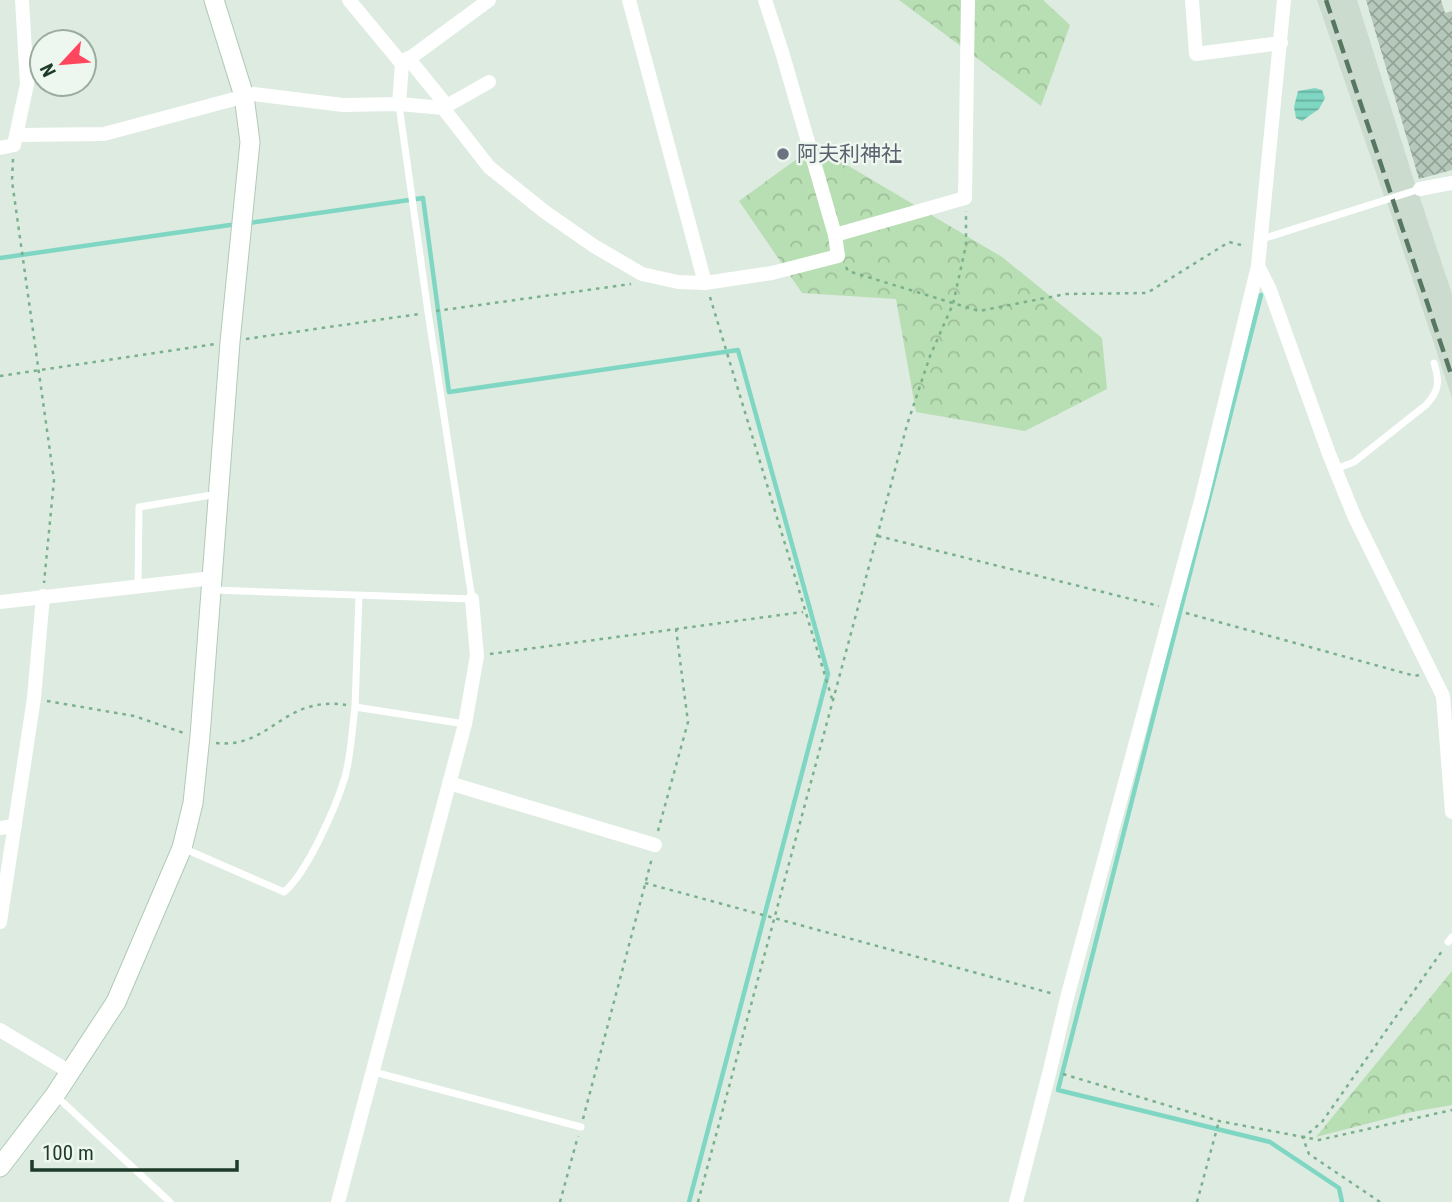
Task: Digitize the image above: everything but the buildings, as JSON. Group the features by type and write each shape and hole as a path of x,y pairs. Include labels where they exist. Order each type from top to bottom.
{"street":[{"path":"22,0 27,84 10,143 104,134 253,94 343,105 445,107 489,82"},
{"path":"0,1167 55,1095 116,1002 182,848 193,803 230,342 250,142 244,96 214,0"},
{"path":"349,0 445,107 489,167 545,212 594,246 642,274 678,282 705,283 772,273 838,256 835,235 765,0"},
{"path":"399,104 405,61 489,0"},
{"path":"629,0 705,283"},
{"path":"835,235 965,198 968,0"},
{"path":"1192,0 1196,54 1282,43"},
{"path":"1016,1202 1067,998 1202,497 1258,265 1282,43 1284,0"},
{"path":"1420,189 1452,183"},
{"path":"1258,265 1270,290 1335,469 1379,570 1443,696 1452,812"},
{"path":"0,601 138,586 212,584"},
{"path":"0,922 7,827 34,698 43,596"},
{"path":"338,1202 465,724 477,656 472,599"},
{"path":"449,783 655,845"},
{"path":"0,1030 70,1072"}],"lane":[{"path":"212,584 359,596 472,599 399,104"},
{"path":"1261,244 1420,189"},
{"path":"1335,469 1354,462 1426,405 1435,395 1439,384 1434,363"},
{"path":"138,586 139,507 219,494"},
{"path":"182,848 284,892 294,884 326,826 346,776 355,707 359,596"},
{"path":"355,707 465,724"},
{"path":"374,1072 581,1127"},
{"path":"55,1095 170,1202"}],"path":[{"path":"10,143 12,181 54,480 43,596"},
{"path":"698,1202 907,425 930,356 953,304 966,245 965,198"},
{"path":"838,256 848,271 979,311 1066,294 1147,293 1229,242 1261,244"},
{"path":"705,283 832,702"},
{"path":"0,376 230,342"},
{"path":"878,536 1172,610 1415,676 1430,673"},
{"path":"477,656 804,612"},
{"path":"560,1202 688,722 676,629"},
{"path":"645,883 1067,998"},
{"path":"1303,1138 1322,1122 1450,940"},
{"path":"1050,1070 1219,1121 1319,1140 1452,1110"},
{"path":"1197,1202 1219,1121"},
{"path":"1303,1138 1310,1154 1380,1202"}],"shaded area":[{"path":"1317,0 1357,0 1416,187 1384,196"},
{"path":"1418,192 1452,294 1452,398 1387,202"}],"green space":[{"path":"899,0 1043,0 1070,25 1041,106"},
{"path":"815,146 1002,257 1102,338 1107,389 1025,431 916,412 896,299 802,293 739,201"},
{"path":"1452,971 1452,1105 1412,1112 1316,1137"}],"water":[{"path":"1315,88 1322,90 1325,98 1319,109 1302,121 1296,118 1294,107 1298,91"}],"waterway":[{"path":"249,223 423,198 449,392 738,350 828,674 689,1202"},
{"path":"0,258 237,224"},
{"path":"1261,295 1058,1090 1270,1142 1339,1188 1342,1202"}],"railway":[{"path":"1326,0 1452,377"}],"place":[{"name":"阿夫利神社","path":"783,154"}]}
